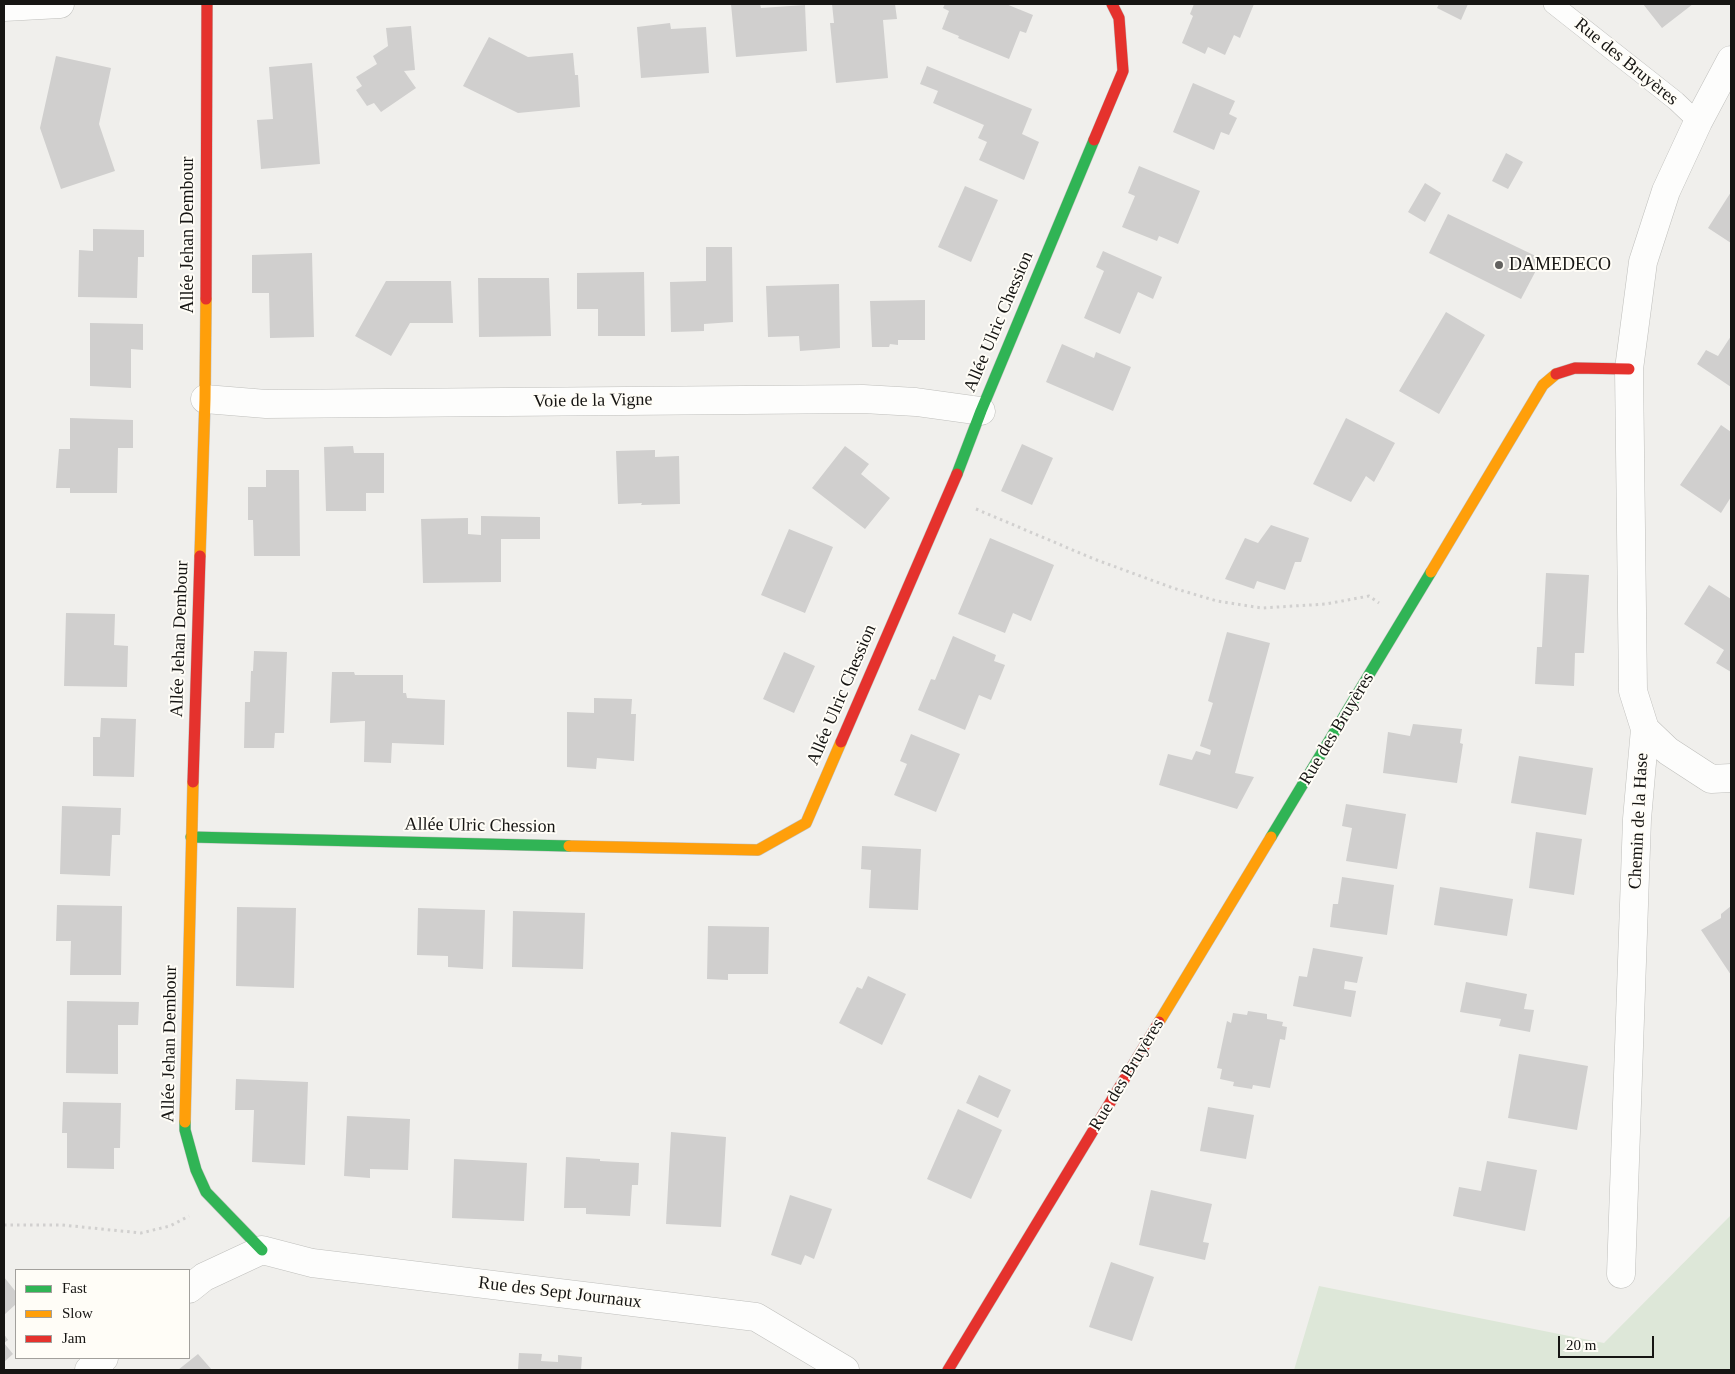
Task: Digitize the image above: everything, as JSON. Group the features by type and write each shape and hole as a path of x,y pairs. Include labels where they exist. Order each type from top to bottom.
{"street":[{"path":"4,7 60,4"},
{"name":"Allée Jehan Dembour","path":"207,4 205,399 191,837 185,1130 196,1170 206,1192 262,1250"},
{"name":"Allée Ulric Chession","path":"191,837 758,850 806,823 948,496 981,411 1123,70 1119,18 1112,4"},
{"path":"1629,368 1643,262 1666,190 1698,122 1731,60"},
{"name":"Rue des Bruyères","path":"948,1370 1543,385 1558,373 1575,368 1629,368"},
{"name":"Chemin de la Hase","path":"1621,1274 1637,819 1645,729 1633,691 1629,368"},
{"name":"Voie de la Vigne","path":"205,399 266,404 862,398 916,402 981,411"},
{"path":"1645,729 1668,751 1711,778 1731,778"},
{"path":"190,1288 204,1277 262,1250"},
{"name":"Rue des Sept Journaux","path":"262,1250 312,1263 756,1317 845,1370"},
{"path":"89,1370 103,1359"}],"lane":[{"name":"Rue des Bruyères","path":"1553,4 1676,101 1698,122"}],"path":[{"path":"948,496 1094,559 1173,588 1217,601 1262,608 1326,604 1369,596 1404,618"},
{"path":"4,1225 62,1225 141,1233 170,1226 216,1202"}],"green space":[{"path":"1731,1215 1731,1370 1294,1370 1319,1286 1604,1343"}],"building":[{"path":"731,4 760,4 761,8 805,5 807,51 736,57"},
{"path":"832,4 895,4 897,19 883,20 888,78 836,83 830,23 834,23"},
{"path":"945,4 1006,4 1033,15 1026,33 1020,31 1009,59 958,38 959,36 942,29 949,11 943,8"},
{"path":"1194,4 1254,4 1240,38 1234,35 1225,55 1208,47 1205,54 1182,43 1193,16 1190,14"},
{"path":"1439,4 1468,4 1461,20 1437,8"},
{"path":"1643,4 1693,4 1662,28"},
{"path":"670,23 671,29 706,27 709,73 641,78 637,27"},
{"path":"411,26 415,70 404,71 416,88 381,112 374,103 367,106 356,90 362,86 356,77 377,64 373,56 388,46 386,28"},
{"path":"489,37 528,57 573,53 575,75 578,75 580,107 518,113 463,86"},
{"path":"56,56 111,68 99,124 115,171 61,189 40,128"},
{"path":"312,63 320,164 261,169 257,120 273,119 269,67"},
{"path":"927,66 1032,109 1022,134 1039,142 1024,180 979,160 987,142 978,138 984,125 933,103 938,91 920,84"},
{"path":"1193,83 1235,101 1229,114 1237,118 1229,135 1221,132 1214,150 1173,132"},
{"path":"1506,153 1523,162 1508,189 1492,181"},
{"path":"1139,166 1200,191 1178,244 1159,236 1157,241 1122,227 1135,196 1128,193"},
{"path":"1425,183 1441,193 1425,222 1408,212"},
{"path":"965,186 998,200 971,262 938,247"},
{"path":"1731,192 1731,243 1708,228"},
{"path":"1448,214 1542,259 1521,299 1429,253"},
{"path":"93,229 144,230 144,257 138,257 137,298 78,297 79,250 93,251"},
{"path":"706,247 732,247 733,322 704,324 704,331 671,332 670,282 706,281"},
{"path":"1103,251 1162,277 1153,299 1138,292 1120,334 1084,318 1104,271 1096,267"},
{"path":"312,253 314,337 270,338 269,293 252,293 252,255"},
{"path":"644,272 645,336 598,336 598,309 577,309 577,273"},
{"path":"478,278 549,278 551,336 479,337"},
{"path":"386,281 451,281 453,323 410,323 391,356 355,336"},
{"path":"839,284 840,348 800,351 799,336 768,337 766,286"},
{"path":"925,300 925,340 898,340 898,345 890,344 889,347 872,347 870,301"},
{"path":"1446,312 1485,335 1439,414 1399,391"},
{"path":"90,323 143,324 143,350 131,349 131,388 90,386"},
{"path":"1731,336 1731,387 1697,364 1706,350 1718,356"},
{"path":"1062,344 1094,358 1096,352 1131,367 1113,411 1046,382"},
{"path":"70,418 133,420 133,448 118,448 117,493 70,493 70,488 56,488 59,449 70,449"},
{"path":"1346,418 1395,443 1374,482 1366,476 1351,502 1313,484"},
{"path":"1721,425 1731,432 1731,497 1721,513 1680,485"},
{"path":"1022,444 1053,458 1032,505 1001,491"},
{"path":"353,446 354,453 384,453 384,493 366,493 366,511 326,511 324,447"},
{"path":"845,446 869,464 861,474 890,498 865,529 812,488"},
{"path":"655,450 655,457 679,456 680,504 618,504 616,451"},
{"path":"266,470 299,470 300,556 254,556 253,520 248,520 248,487 266,487"},
{"path":"481,516 540,517 540,539 501,539 501,582 423,583 421,519 468,518 468,534 481,535"},
{"path":"1271,525 1309,538 1301,562 1295,562 1285,590 1257,581 1254,589 1225,579 1245,538 1258,543"},
{"path":"789,529 833,547 805,613 761,595"},
{"path":"990,538 1054,565 1031,621 1013,613 1005,633 958,614"},
{"path":"1546,573 1589,575 1584,653 1575,653 1574,686 1535,684 1537,647 1542,647"},
{"path":"1709,585 1731,599 1731,672 1716,663 1724,650 1684,624"},
{"path":"66,613 115,614 114,645 128,646 127,687 64,686"},
{"path":"1227,632 1270,643 1235,773 1254,777 1237,809 1159,785 1168,754 1192,760 1196,751 1210,755 1211,750 1200,746 1213,703 1208,701"},
{"path":"953,636 996,655 994,661 1005,665 991,700 979,695 965,730 918,710 931,679 935,680"},
{"path":"254,651 287,652 284,733 275,733 274,748 244,748 245,702 250,702"},
{"path":"784,652 815,666 794,713 763,699"},
{"path":"332,672 354,672 355,675 403,675 403,693 406,693 407,698 445,700 444,745 392,743 391,763 364,762 365,721 330,723"},
{"path":"594,698 632,699 631,714 636,714 634,761 597,758 596,769 567,767 567,712 594,713"},
{"path":"101,718 136,719 134,777 93,776 93,737 100,737"},
{"path":"1413,724 1462,729 1460,743 1463,744 1457,783 1383,773 1388,732 1410,736"},
{"path":"911,734 960,754 936,812 894,795 907,764 900,761"},
{"path":"1519,756 1593,768 1586,815 1511,803"},
{"path":"1346,804 1406,814 1397,869 1346,861 1352,828 1342,826"},
{"path":"62,806 121,808 120,835 112,835 110,876 60,874"},
{"path":"1536,832 1582,839 1574,895 1529,888"},
{"path":"862,846 921,849 918,910 869,908 871,870 861,869"},
{"path":"1342,877 1394,885 1387,935 1330,927 1333,904 1338,904"},
{"path":"1440,887 1513,899 1507,936 1434,925"},
{"path":"57,905 122,906 121,975 70,975 71,941 56,941"},
{"path":"1731,906 1731,975 1701,930 1721,918 1721,914"},
{"path":"237,907 296,908 294,988 236,986"},
{"path":"418,908 485,910 483,969 448,967 448,956 417,955"},
{"path":"513,911 585,913 583,969 512,967"},
{"path":"708,926 769,927 768,974 728,974 728,980 707,979"},
{"path":"1313,948 1363,957 1357,983 1345,981 1344,989 1356,991 1351,1017 1293,1006 1299,976 1307,977"},
{"path":"868,976 906,994 882,1045 839,1023 857,987 862,989"},
{"path":"1466,982 1527,994 1524,1009 1534,1010 1530,1032 1499,1026 1501,1019 1460,1012"},
{"path":"67,1001 139,1002 138,1025 118,1025 118,1074 66,1073"},
{"path":"1248,1011 1267,1014 1267,1019 1283,1022 1282,1026 1287,1027 1285,1040 1280,1039 1270,1088 1253,1085 1252,1089 1233,1086 1234,1082 1220,1079 1222,1069 1217,1068 1227,1021 1231,1023 1233,1013 1247,1015"},
{"path":"1519,1054 1588,1066 1577,1130 1508,1118"},
{"path":"979,1075 1011,1090 998,1118 966,1103"},
{"path":"236,1079 308,1082 305,1165 252,1162 254,1110 235,1110"},
{"path":"63,1102 121,1103 120,1148 114,1148 114,1169 67,1168 67,1133 62,1133"},
{"path":"1208,1107 1254,1115 1246,1159 1200,1151"},
{"path":"958,1109 1002,1130 971,1199 927,1179"},
{"path":"347,1116 410,1119 408,1170 370,1169 370,1178 344,1176"},
{"path":"671,1132 726,1137 721,1227 666,1224"},
{"path":"566,1157 639,1163 638,1185 632,1185 630,1216 586,1214 586,1208 564,1208"},
{"path":"454,1159 527,1163 524,1221 452,1218"},
{"path":"1487,1161 1537,1170 1525,1231 1453,1216 1459,1187 1481,1191"},
{"path":"1151,1190 1212,1204 1203,1242 1209,1243 1205,1260 1139,1245"},
{"path":"790,1195 832,1209 814,1259 805,1255 801,1265 771,1255"},
{"path":"1111,1262 1154,1277 1132,1341 1089,1327"},
{"path":"4,1277 15,1291 15,1305 4,1315"},
{"path":"4,1334 8,1340 4,1343"},
{"path":"4,1343 13,1354 4,1362"},
{"path":"519,1353 542,1354 541,1361 558,1362 558,1355 582,1357 581,1370 518,1370"},
{"path":"198,1354 212,1370 178,1370"}],"traffic: fast":[{"path":"957,474 981,411 1094,140"},
{"path":"1271,837 1431,572"},
{"path":"191,837 569,846"},
{"path":"185,1122 185,1130 196,1170 206,1192 262,1250"}],"traffic: slow":[{"path":"200,556 206,299"},
{"path":"1431,572 1543,385 1556,374"},
{"path":"569,846 758,850 806,823 841,742"},
{"path":"185,1122 193,782"},
{"path":"1159,1022 1271,837"}],"traffic: jam":[{"path":"206,299 207,4"},
{"path":"1094,140 1123,71 1119,18 1112,4"},
{"path":"1556,374 1575,368 1629,369"},
{"path":"841,742 957,474"},
{"path":"193,782 200,556"},
{"path":"948,1370 1159,1022"}],"place":[{"name":"DAMEDECO","path":"1499,265"}]}
